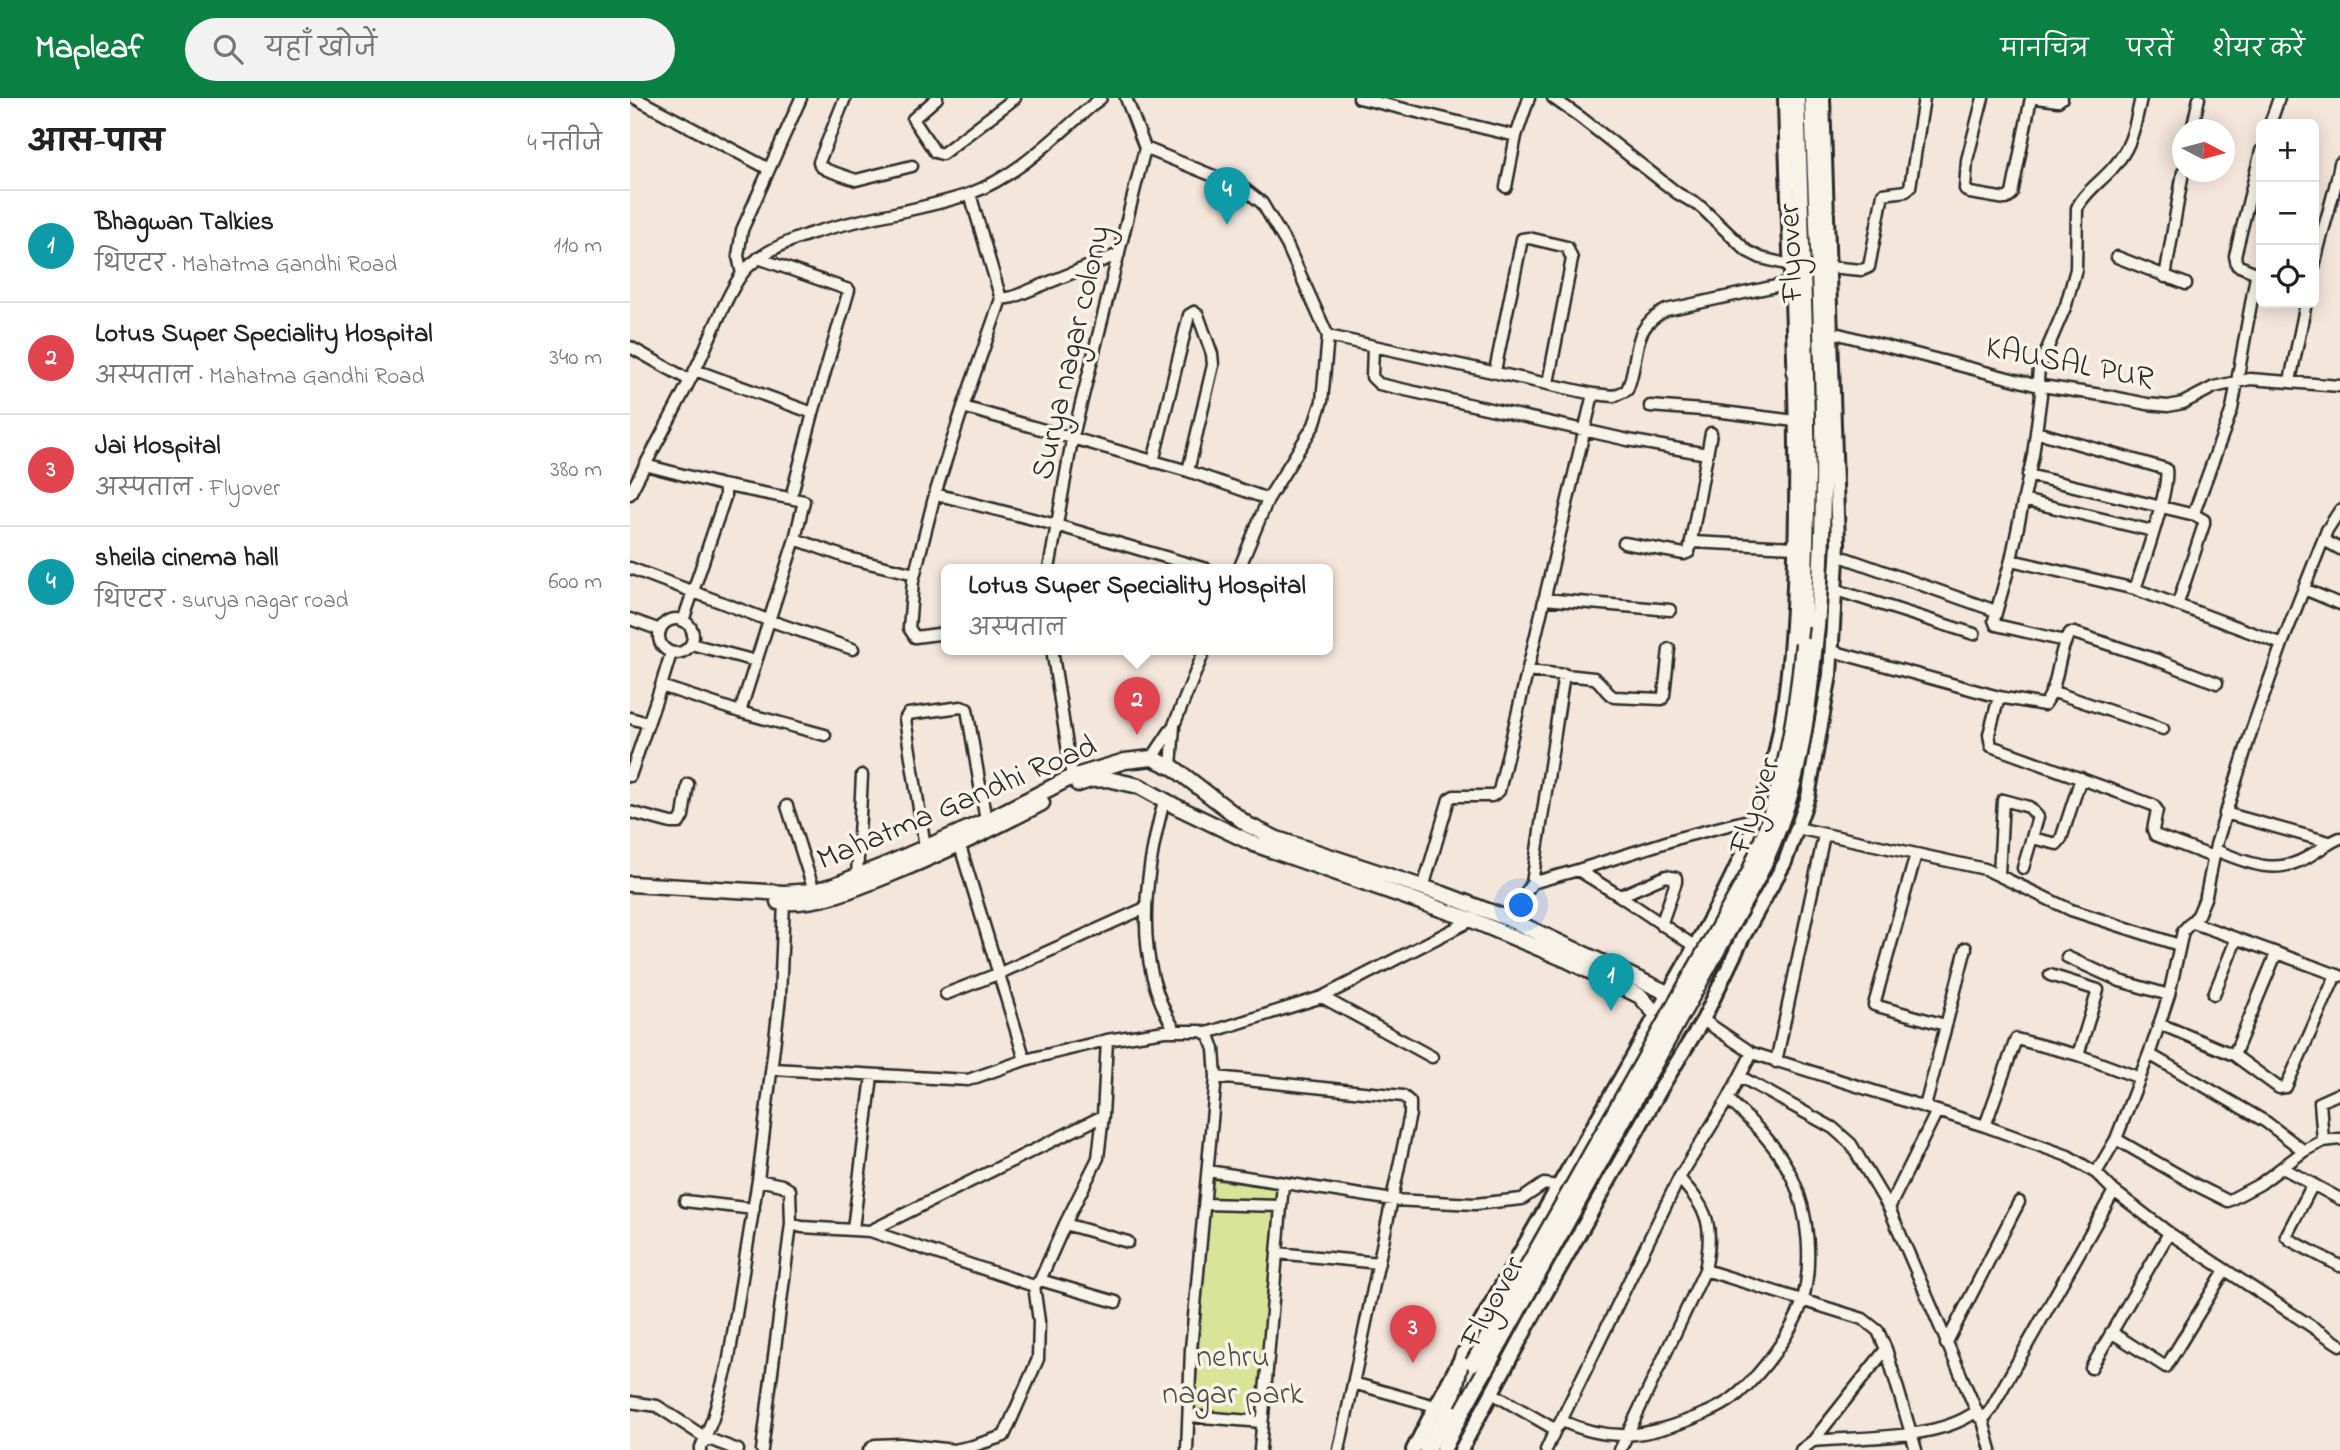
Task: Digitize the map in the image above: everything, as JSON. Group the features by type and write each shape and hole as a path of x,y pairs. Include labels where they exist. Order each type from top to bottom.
{"highway":[{"name":"Flyover","path":"1443,1450 1457,1407 1468,1359 1749,873 1770,819 1787,762 1798,701 1803,644 1808,477 1797,98"},
{"name":"Flyover","path":"1457,1407 1758,877 1771,849 1795,780 1817,627 1822,536 1823,428 1812,98"},
{"path":"1794,373 1805,331"},
{"path":"1139,786 1135,771 1146,758 1171,767 1248,825 1276,839 1508,919 1668,993"},
{"name":"Mahatma Gandhi Road","path":"630,884 785,893 814,891 857,877 986,821 1072,777 1146,758"},
{"name":"Mahatma Gandhi Road","path":"630,894 784,902 827,898 960,846 1082,782 1108,779 1139,786 1164,801 1254,844 1472,920 1601,976 1640,996 1656,1014"},
{"path":"1186,811 1199,789"},
{"path":"1427,1450 1457,1407"}],"main road":[{"path":"1413,1450 1435,1406 1468,1359 1548,1203 1726,890 1756,818 1777,747 1793,620 1797,482 1785,98"},
{"path":"1461,1450 1538,1307 1703,1020 1786,862 1808,797 1830,675 1837,555 1823,98"},
{"path":"1686,961 1720,984"},
{"path":"1642,1040 1678,1060"}],"street":[{"path":"635,98 769,169"},
{"path":"742,274 738,256 742,230 800,98"},
{"path":"845,98 819,162 820,166 856,180 912,166"},
{"path":"937,98 913,119 939,154 1015,98"},
{"path":"1126,98 1145,148 1243,188 1262,203 1287,245 1328,336 1322,401 1314,425 1268,499 1241,564"},
{"path":"1359,98 1516,136"},
{"path":"1506,187 1516,136 1529,98"},
{"path":"1553,98 1677,193 1701,207 1747,251 1790,265"},
{"path":"1828,268 1863,270 1869,267 1882,195 1906,191 1910,187 1924,98"},
{"path":"1983,98 1967,160 1965,189 1970,193 2007,199 2012,194 2034,98 2058,102 2062,98"},
{"path":"2065,641 1995,625 1996,611 2011,560 2037,432 2041,396 2039,368 2062,316 2076,269 2077,208 2112,169 2127,147 2136,127 2141,98"},
{"path":"2194,119 2199,98"},
{"path":"2272,119 2279,98"},
{"path":"630,494 742,274 758,258 779,246 808,235 970,194 1026,163 1096,100"},
{"name":"Surya nagar colony","path":"1050,564 1072,440 1145,148"},
{"path":"2318,245 2336,189 2340,163"},
{"path":"2195,515 2230,413 2256,276 2254,272 2237,265 2235,256 2256,171"},
{"path":"2165,276 2181,182"},
{"path":"941,634 919,637 910,632 908,622 915,574 935,494 962,407 1001,299 970,194"},
{"path":"1495,371 1522,239 1529,238 1567,247 1572,259 1548,383"},
{"path":"1001,299 1013,297 1119,254"},
{"path":"2117,257 2186,284"},
{"path":"758,258 849,290 793,490"},
{"path":"1328,336 1592,394 1614,396 1627,390 1640,335 1646,323 1658,314 1665,310 1790,283"},
{"path":"2290,381 2305,308"},
{"path":"1153,462 1189,315 1194,312 1198,316 1212,354 1213,365 1188,471"},
{"name":"KAUSAL PUR","path":"1831,332 2040,386 2147,404 2183,403 2214,387 2257,379 2340,386"},
{"path":"1373,346 1372,377 1376,383 1584,431 1707,454"},
{"path":"630,347 690,380"},
{"path":"695,370 813,413"},
{"path":"1423,888 1449,799 1454,796 1492,796 1499,791 1592,394"},
{"path":"1650,405 1795,421"},
{"path":"962,407 1188,471 1268,499"},
{"path":"2037,432 2164,467 2167,476 2160,507 2136,589"},
{"path":"1624,543 1684,554 1689,552 1711,433"},
{"path":"645,465 722,485 804,501 795,538 740,712"},
{"path":"2028,475 2195,515 2202,519 2204,524 2178,603"},
{"path":"683,621 691,591 725,498 722,485"},
{"path":"935,494 1056,525 1189,564"},
{"path":"2023,500 2152,531"},
{"path":"2096,1173 2116,1139 2149,1054 2169,995 2183,931 2199,915 2206,897 2225,813 2282,644 2324,540 2340,510"},
{"path":"795,538 848,558 915,574"},
{"path":"2324,540 2340,550"},
{"path":"1692,542 1796,547"},
{"path":"1837,555 1996,611"},
{"path":"2011,560 2136,589 2282,644"},
{"path":"630,568 853,649"},
{"path":"2304,589 2340,604"},
{"path":"1836,590 1974,634"},
{"path":"1544,599 1670,610"},
{"path":"630,619 660,629"},
{"path":"667,621 683,621 692,633 691,644 682,652 671,653 662,646 660,629 667,621"},
{"path":"1832,651 1999,697 2044,705 2051,691 2065,641 2070,633 2074,633 2217,683"},
{"path":"691,644 756,661"},
{"path":"1528,671 1594,678 1614,697 1662,699 1669,649"},
{"path":"630,776 671,653"},
{"path":"1053,655 1072,777"},
{"path":"1171,767 1174,725 1203,655"},
{"path":"1508,919 1532,883 1564,674"},
{"path":"661,686 740,712 825,734"},
{"path":"2051,691 2162,729"},
{"path":"1999,697 1989,734 1991,746 2155,807 2155,835 2270,868 2299,861 2340,838"},
{"path":"925,847 905,719 908,714 963,707 967,709 986,821"},
{"path":"630,718 648,723"},
{"path":"1146,758 1174,725"},
{"path":"857,877 862,775"},
{"path":"2032,838 2057,844 2081,778"},
{"path":"630,812 679,823 683,816 688,784"},
{"path":"1999,874 2003,800 2029,807 2038,817 2023,868"},
{"path":"1164,801 1154,838 1145,908 1149,961 1155,991 1175,1030"},
{"path":"787,806 814,891"},
{"path":"2225,813 2329,842"},
{"path":"1532,883 1682,837 1756,818"},
{"path":"1797,828 1985,869 2071,910 2179,945"},
{"path":"1776,1062 1824,835"},
{"path":"960,846 1025,1060"},
{"path":"1916,854 1874,1005 1945,1025"},
{"path":"1578,870 1694,946"},
{"path":"1620,896 1666,876 1675,877 1674,891 1661,925"},
{"path":"700,1450 728,1364 754,1209 773,1069 780,997 784,902"},
{"path":"946,994 1000,974 1145,908"},
{"path":"773,1069 968,1080 1025,1060 1107,1040 1175,1030 1207,1033 1322,997 1472,920"},
{"path":"2160,1024 2234,1055 2279,1088 2286,1087 2338,975 2191,922"},
{"path":"2214,994 2236,940"},
{"path":"1925,1107 1966,948"},
{"path":"2234,1055 2276,954"},
{"path":"2067,957 2120,981 2169,995"},
{"path":"2050,975 2098,990 2078,1055"},
{"path":"1322,997 1432,1057"},
{"path":"1703,1020 1752,1053 1776,1062 1985,1126 2068,1156 2096,1173 2114,1191 2169,1233 2340,1345"},
{"path":"1186,1450 1190,1416 1191,1349 1216,1077 1212,1039 1207,1033"},
{"path":"869,1450 875,1445 895,1444 954,1450 1002,1437 1006,1433 1038,1359 1037,1283 1097,1163 1103,1116 1107,1040"},
{"path":"1985,1126 2015,1040 2078,1055 2140,1078"},
{"path":"1546,1450 1679,1178 1741,1077 1752,1053"},
{"path":"2149,1054 2266,1122 2304,1151"},
{"path":"853,1229 872,1076"},
{"path":"1216,1077 1407,1098 1410,1107 1393,1200 1339,1450"},
{"path":"1741,1077 1843,1135 1889,1208 1979,1415 1991,1450"},
{"path":"2323,1141 2320,1102 2340,1093"},
{"path":"1492,1393 1559,1424 1600,1434 1627,1436 1673,1425 1713,1410 1737,1395 1765,1365 1792,1325 1802,1301 1807,1253 1802,1210 1797,1190 1784,1162 1761,1129 1728,1099"},
{"path":"1889,1208 1937,1111"},
{"path":"870,1231 1103,1116"},
{"path":"2116,1139 2225,1200 2230,1200 2283,1168 2304,1151 2323,1141 2340,1139"},
{"path":"2283,1168 2340,1199"},
{"path":"1208,1171 1393,1200 1486,1205 1528,1197 1544,1184 1558,1186"},
{"path":"1620,1450 1705,1270 1709,1252 1709,1225 1697,1198 1679,1178"},
{"path":"758,1180 785,1186 790,1190 791,1224 762,1450"},
{"path":"1259,1450 1283,1184"},
{"path":"2313,1184 2286,1236 2340,1266"},
{"path":"1813,1441 1947,1427 1979,1415 1986,1416 2114,1191"},
{"path":"1528,1197 1548,1203"},
{"path":"685,1201 754,1209"},
{"path":"1946,1344 2019,1202"},
{"path":"1205,1204 1281,1206"},
{"path":"791,1224 870,1231 1037,1283 1116,1302"},
{"path":"1065,1224 1128,1242"},
{"path":"2091,1368 2169,1233"},
{"path":"1277,1253 1379,1264"},
{"path":"1705,1270 1863,1319 1878,1331 1886,1349 1916,1450"},
{"path":"2111,1332 2166,1367 2225,1270"},
{"path":"1801,1450 1813,1441 1886,1349"},
{"path":"1353,1383 1435,1406"},
{"path":"630,1402 657,1406 706,1438 738,1450"},
{"path":"1190,1416 1262,1422"}],"green space":[{"name":"nehru nagar park","path":"1210,1179 1282,1189 1266,1419 1194,1411"}],"place":[{"name":"sheila cinema hall","path":"1227,225"},
{"name":"Lotus Super Speciality Hospital","path":"1137,735"},
{"name":"Bhagwan Talkies","path":"1611,1011"},
{"name":"Jai Hospital","path":"1413,1363"}]}
